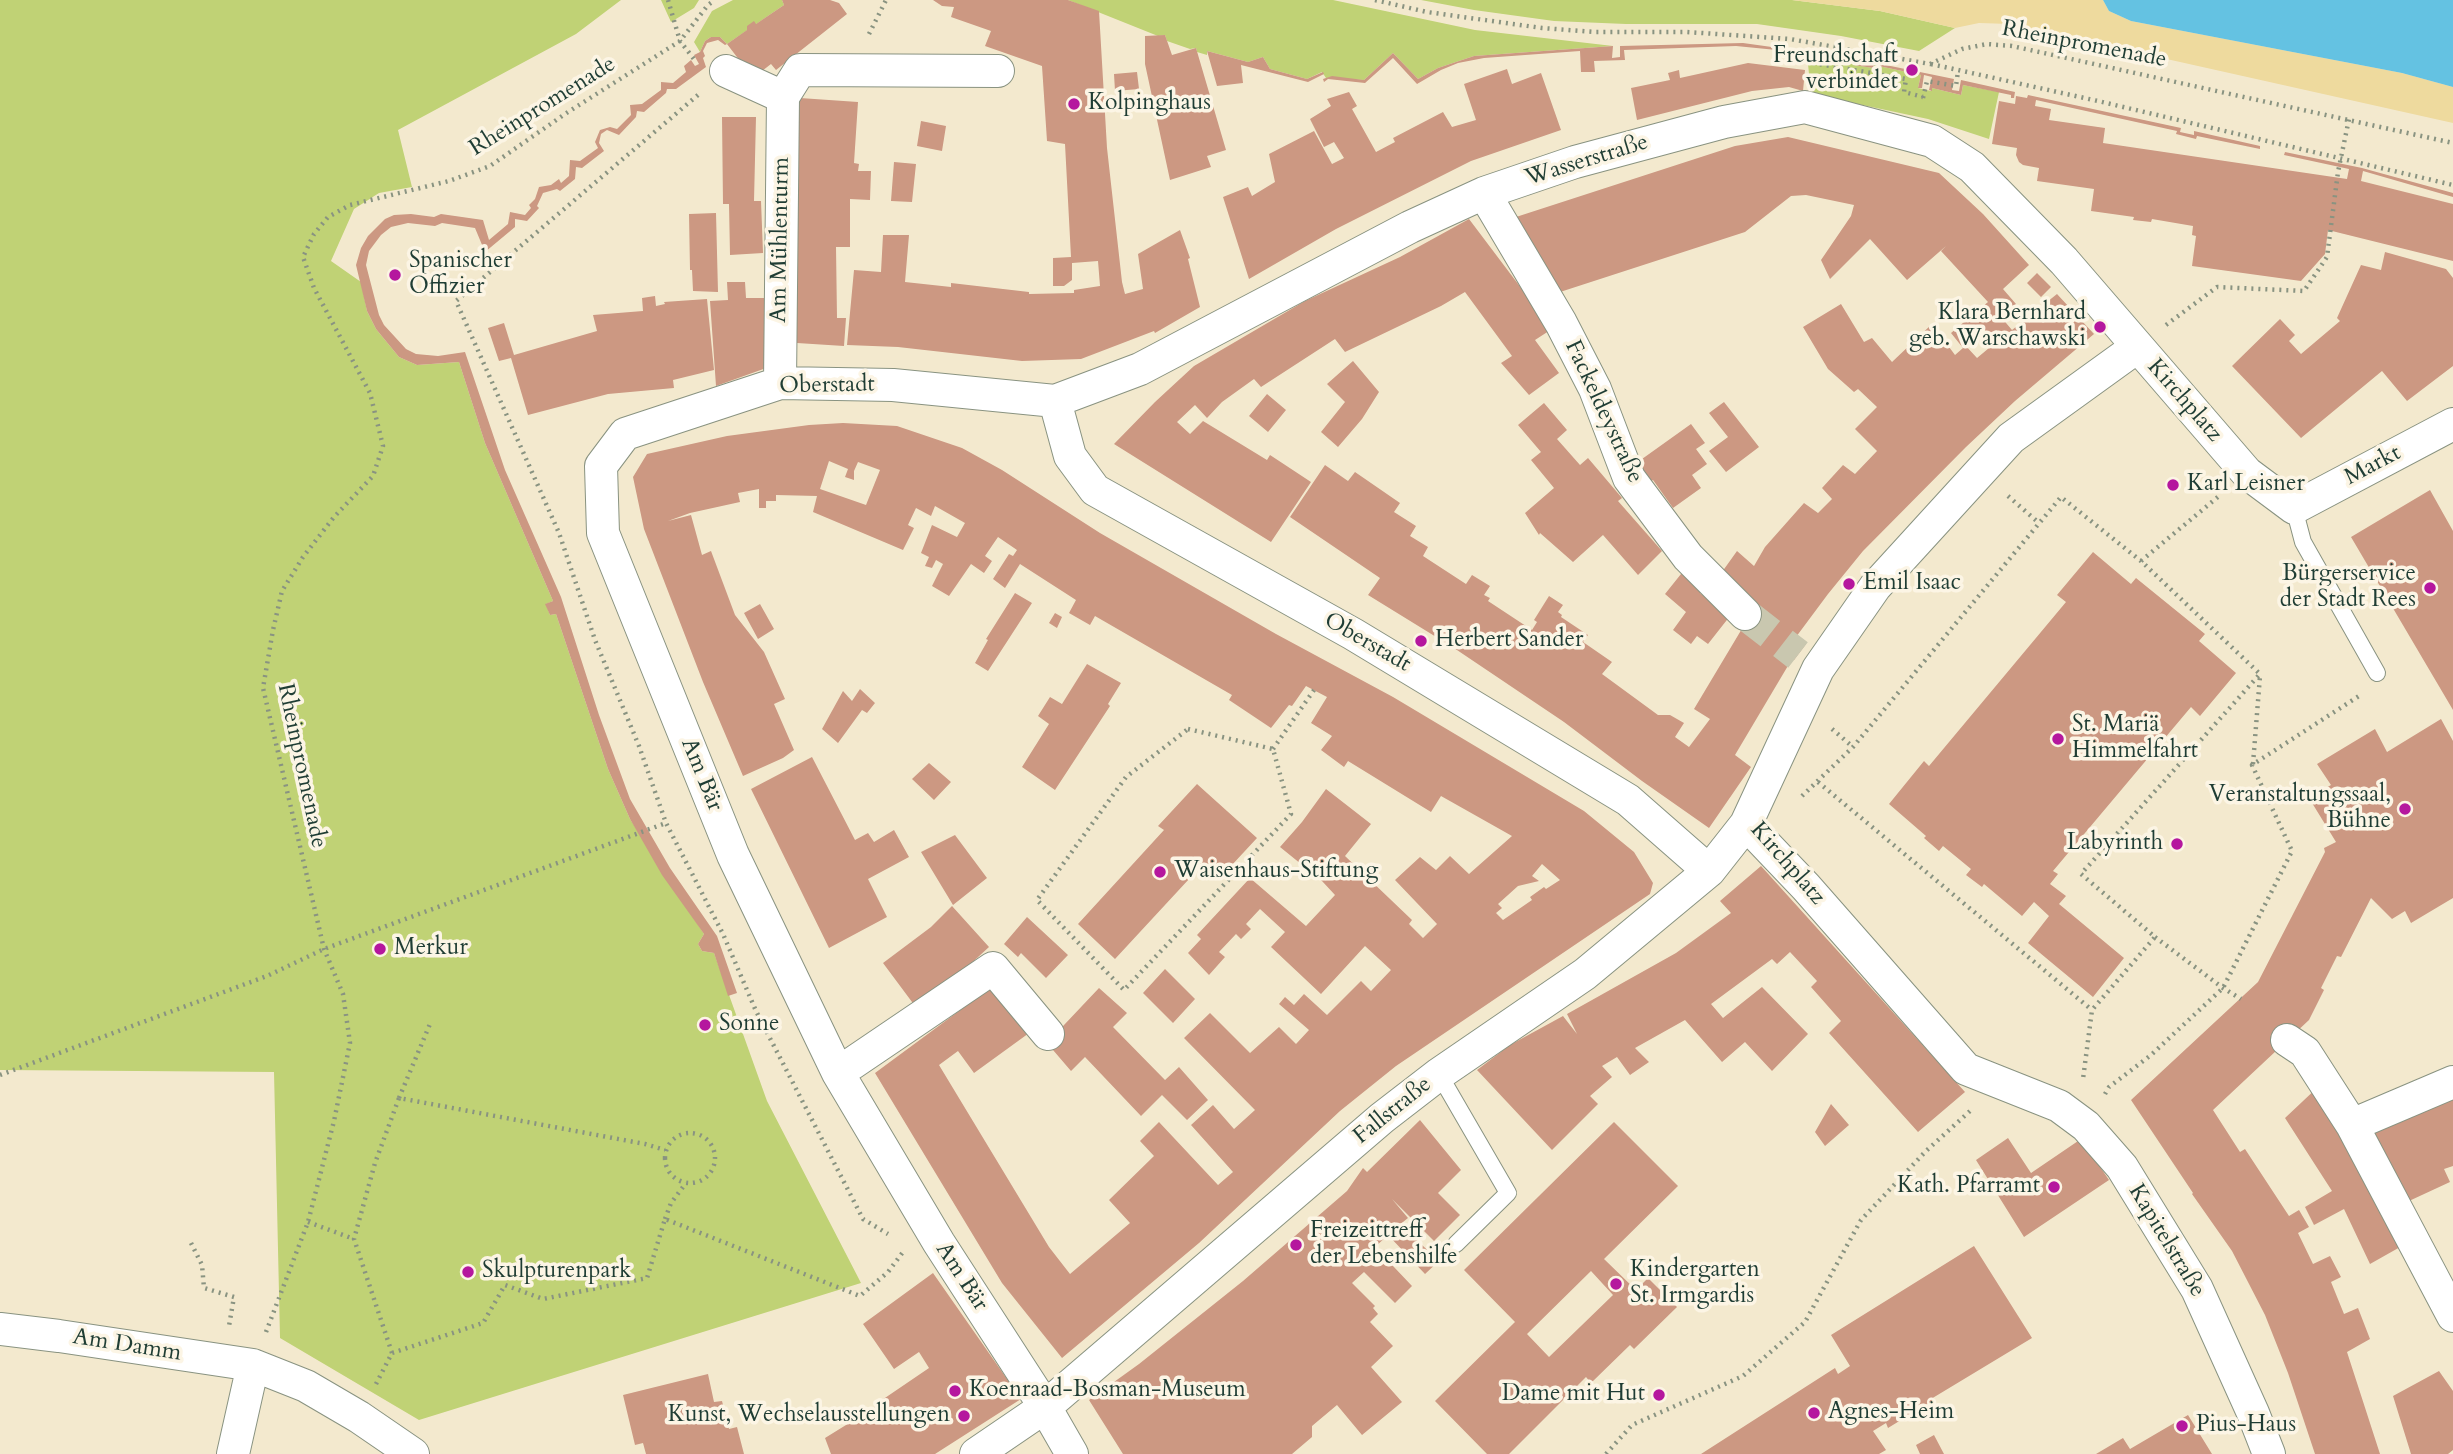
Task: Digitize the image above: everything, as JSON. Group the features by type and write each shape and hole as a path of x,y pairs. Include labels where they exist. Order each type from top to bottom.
{"street":[{"path":"726,71 783,97 800,70 998,71"},
{"name":"Am Mühlenturm","path":"780,383 783,97"},
{"name":"Wasserstraße","path":"991,394 1055,401 1140,369 1410,227 1484,193 1575,162 1724,121 1805,107 1932,141 1972,167 2064,261 2137,347"},
{"name":"Fackeldeystraße","path":"1484,193 1561,323 1595,388 1629,478 1688,557 1745,614"},
{"name":"Kirchplatz","path":"2000,1083 1966,1069 1806,887 1746,824 1808,662 2011,439 2137,347 2247,473 2294,508"},
{"name":"Oberstadt","path":"601,466 625,434 780,383 893,385 991,394"},
{"name":"Oberstadt","path":"1055,401 1070,456 1095,490 1365,642 1628,800 1709,871"},
{"name":"Markt","path":"2294,508 2453,424"},
{"name":"Am Bär","path":"601,466 603,533 733,855 838,1073 939,1243 1045,1407 1064,1448"},
{"name":"Fallstraße","path":"976,1454 1045,1407 1382,1118 1439,1074 1585,974 1709,871 1746,824"},
{"path":"838,1073 993,968 1048,1034"},
{"path":"2287,1040 2305,1052 2352,1125 2453,1316"},
{"path":"2352,1125 2453,1082"},
{"name":"Kapitelstraße","path":"2000,1083 2059,1107 2082,1123 2122,1167 2197,1289 2269,1454"},
{"name":"Am Damm","path":"0,1329 238,1364 306,1386 359,1417 413,1454"},
{"path":"233,1454 238,1364"}],"lane":[{"path":"2294,508 2303,542 2377,673"},
{"path":"1439,1074 1508,1193 1456,1244"}],"path":[{"path":"668,0 680,41 693,59"},
{"name":"Rheinpromenade","path":"324,949 263,688 282,592 303,557 334,517 373,476 383,446 370,393 314,288 303,257 314,234 328,217 351,205 449,181 490,166 680,41 715,0"},
{"path":"1375,0 1427,12 1542,28 1595,32 1687,32 1790,39 1930,64 2453,185"},
{"name":"Rheinpromenade","path":"1930,64 1962,49 1987,44 2012,46 2453,143"},
{"path":"1813,63 1906,79 1904,92 1923,97 1927,82 1956,86 1958,71"},
{"path":"726,71 456,301 559,533 595,640 639,746 666,823 723,934 756,1011 863,1219 897,1239"},
{"path":"2137,347 2217,287 2304,291 2328,257 2340,158 2349,119"},
{"path":"2141,561 2247,473"},
{"path":"1800,799 1903,688 2061,497 2141,561 2260,674"},
{"path":"2252,765 2358,697 2377,673"},
{"path":"2082,1123 2109,1087 2151,1055 2223,988 2292,850 2252,765 2260,674"},
{"path":"2241,999 2155,937 2081,874 2260,674"},
{"path":"1273,749 1314,690"},
{"path":"1188,729 1273,749 1291,814 1124,990 1037,900 1126,777 1188,729"},
{"path":"1818,782 2092,1010"},
{"path":"0,1075 267,975 324,949 666,823"},
{"path":"2082,1123 2092,1010 2155,937"},
{"path":"238,1364 308,1222 334,1121 350,1043 343,994 324,949"},
{"path":"392,1353 354,1239 375,1163 430,1024"},
{"path":"1606,1454 1632,1425 1743,1377 1805,1322 1861,1220 1926,1151 2000,1083"},
{"path":"399,1098 665,1150"},
{"path":"686,1132 701,1134 712,1144 715,1158 711,1171 700,1181 686,1183 673,1177 665,1164 665,1150 673,1138 686,1132"},
{"path":"359,1417 392,1353 483,1323 505,1285 543,1299 647,1278 671,1203 686,1183"},
{"path":"665,1219 860,1296 888,1272 908,1246"},
{"path":"308,1222 354,1239"},
{"path":"191,1243 202,1265 204,1288 233,1297 238,1364"}],"green space":[{"path":"0,0 621,0 576,34 398,130 412,187 379,193 354,209 331,261 361,282 367,311 376,329 399,357 417,365 459,362 485,443 553,601 546,604 550,615 556,614 608,769 630,819 704,934 698,944 702,951 714,953 767,1101 861,1283 419,1420 280,1338 274,1072 0,1070"},
{"path":"661,0 699,0 694,8 671,22"},
{"path":"733,0 782,0 784,5 727,44 720,37 711,37 705,41 700,52 694,42 712,11"},
{"path":"1068,0 1333,0 1475,30 1613,46 1474,56 1438,68 1418,79 1393,53 1364,80 1326,78 1322,72 1307,79 1270,69 1263,57 1248,62 1207,51 1207,55 1197,52 1196,48 1190,49 1167,41 1165,35 1158,36"},
{"path":"1421,0 1792,0 1880,11 1955,28 1919,51 1757,24 1554,21"},
{"path":"1807,54 1855,62 1855,65 1873,68 1874,65 1921,75 1918,88 1931,91 1932,88 1961,95 1963,85 1999,92 1989,139 1928,119 1811,94"}],"sand":[{"path":"1792,0 2103,0 2109,11 2131,21 2402,73 2453,87 2453,123 2010,24 1979,23 1955,28 1880,11"}],"water":[{"path":"2103,0 2453,0 2453,87 2402,73 2131,21 2109,11"}],"building":[{"path":"782,0 830,0 839,3 847,14 776,70 771,64 753,78 727,44 747,30 747,26 754,21 756,24 784,5"},
{"path":"933,0 1068,0 1099,11 1107,148 1125,294 1143,289 1138,254 1180,230 1190,258 1188,259 1200,307 1155,333 1154,331 1081,359 1022,361 898,347 847,345 854,270 881,272 883,235 909,235 905,282 951,287 951,283 1029,294 1074,293 1074,290 1100,286 1098,261 1072,263 1072,280 1064,286 1053,286 1053,258 1071,257 1065,144 1047,141 1042,66 985,46 991,31 951,17 954,7 942,6"},
{"path":"1165,35 1172,55 1196,48 1226,150 1207,156 1211,167 1170,180 1145,64 1145,36"},
{"path":"711,37 720,37 727,44 718,40 707,43 703,51 706,67 676,89 667,89 666,93 644,112 637,111 636,117 619,135 607,130 601,134 599,143 604,151 582,168 576,167 575,179 560,191 557,189 543,193 537,206 539,208 527,221 515,219 515,227 485,252 475,228 442,223 435,226 408,223 391,227 381,235 369,251 366,265 379,315 384,325 406,349 416,354 438,356 465,352 505,470 561,597 599,715 630,799 670,868 717,936 737,993 728,996 714,953 702,951 698,944 704,934 662,875 630,819 608,769 556,614 550,615 545,604 553,601 485,443 459,362 417,365 399,357 376,329 367,311 356,265 368,236 385,219 394,215 434,217 441,214 483,220 489,240 508,224 510,212 525,215 531,208 529,205 535,199 539,187 551,185 559,179 561,183 569,176 570,160 580,161 598,148 595,142 600,130 610,127 617,129 631,115 630,105 642,104 661,90 661,82 673,83 686,72 684,66 691,60 695,66 699,64 694,55 700,52 705,41"},
{"path":"1743,43 1858,59 1857,62 1871,65 1871,62 1954,79 1952,90 1959,91 1961,80 2015,92 2014,98 2011,98 2011,95 1963,85 1961,95 1932,88 1932,91 1929,90 1932,77 1924,75 1922,88 1918,88 1921,75 1874,65 1873,68 1854,65 1855,62 1807,53 1736,46 1624,50 1625,60 1594,61 1595,72 1581,72 1580,51 1484,58 1458,63 1417,84 1393,58 1365,83 1328,79 1324,82 1323,79 1332,76 1364,80 1393,53 1418,79 1438,68 1474,56 1613,46 1612,58 1620,57 1620,46"},
{"path":"1207,51 1248,62 1263,57 1270,69 1307,79 1323,72 1324,74 1308,82 1241,65 1243,83 1217,86"},
{"path":"1748,63 1805,70 1803,91 1789,87 1752,91 1637,120 1631,88 1670,80 1668,73 1679,70 1680,78"},
{"path":"1507,69 1512,84 1541,73 1561,130 1471,161 1336,229 1249,279 1223,197 1248,187 1252,196 1275,182 1269,154 1314,131 1332,164 1344,158 1334,142 1324,147 1310,119 1331,106 1327,99 1349,92 1357,106 1352,109 1376,152 1395,142 1393,138 1443,112 1452,127 1476,120 1464,84"},
{"path":"1137,72 1139,89 1115,91 1114,74"},
{"path":"2028,95 2181,128 2180,132 2194,135 2194,131 2260,146 2260,149 2197,136 2196,139 2176,134 2177,131 2036,100 2035,106 2051,109 2049,120 2105,128 2103,143 2347,179 2349,169 2284,155 2285,152 2362,168 2453,193 2453,197 2363,171 2361,181 2453,204 2453,261 2328,230 2325,254 2301,281 2192,266 2196,236 2192,235 2193,226 2152,219 2151,222 2133,220 2134,217 2091,211 2094,189 2037,181 2039,168 2019,162 2017,148 1992,144 1999,101 2015,104 2016,96 2027,98"},
{"path":"800,98 858,102 854,163 859,164 858,171 871,171 870,200 850,199 850,247 836,247 837,318 846,318 844,346 797,343 796,159"},
{"path":"722,117 756,117 754,201 761,201 763,253 730,255 729,204 723,204"},
{"path":"921,121 946,126 942,151 917,146"},
{"path":"1788,137 1939,173 1983,214 2029,265 2003,289 2016,304 2001,317 2012,330 2057,294 2094,334 1966,447 1863,551 1828,594 1796,637 1806,644 1794,660 1792,659 1735,755 1751,767 1709,828 1564,722 1454,648 1368,595 1380,578 1290,517 1325,465 1348,481 1355,472 1400,503 1394,512 1416,526 1410,536 1428,547 1423,556 1466,584 1472,575 1490,586 1484,595 1490,598 1488,601 1532,630 1537,622 1534,620 1549,596 1563,605 1558,612 1561,617 1588,635 1583,642 1612,662 1602,674 1658,715 1670,715 1684,723 1675,737 1689,747 1710,719 1694,709 1746,622 1722,572 1737,551 1754,566 1765,547 1804,503 1818,513 1832,499 1822,488 1843,465 1855,474 1877,451 1855,429 1877,407 1858,389 1854,392 1828,369 1803,327 1841,304 1864,342 1872,338 1892,362 1932,324 1955,355 1963,348 1951,333 1988,302 1941,251 1946,246 1907,280 1870,239 1830,279 1821,260 1851,216 1854,205 1806,195 1791,196 1745,232 1557,293 1516,217 1735,146","holes":["1984,329 1995,343 1977,358 1965,345"]},
{"path":"894,162 916,164 912,202 891,201"},
{"path":"716,213 718,292 693,291 689,214"},
{"path":"1469,219 1552,329 1535,340 1559,373 1529,395 1501,363 1512,356 1465,292 1345,352 1335,339 1261,387 1254,379 1222,402 1207,418 1195,405 1177,422 1190,434 1203,421 1267,460 1270,455 1311,482 1271,542 1114,444 1194,366 1305,301 1400,257"},
{"path":"2385,252 2446,269 2453,278 2453,366 2407,401 2382,371 2301,438 2232,366 2280,319 2295,335 2289,341 2301,354 2340,321 2337,318 2361,265 2381,270"},
{"path":"2037,273 2051,287 2041,297 2027,283"},
{"path":"727,282 745,282 746,298 765,298 769,367 716,386 710,301 728,300"},
{"path":"655,296 656,306 665,304 664,302 707,299 714,370 673,380 674,388 608,394 528,415 511,358 499,361 488,328 504,323 514,355 597,331 593,315 643,311 642,298"},
{"path":"1353,361 1379,392 1362,419 1338,447 1321,432 1345,402 1327,384"},
{"path":"1267,394 1286,410 1268,432 1249,416"},
{"path":"1724,402 1759,447 1726,472 1709,451 1728,437 1709,413"},
{"path":"1544,403 1567,430 1557,439 1580,465 1588,458 1622,498 1618,501 1662,551 1638,575 1603,535 1573,562 1540,533 1539,535 1525,513 1554,488 1531,460 1541,452 1518,425"},
{"path":"843,423 897,426 962,448 1002,470 1100,533 1276,634 1393,697 1584,811 1634,852 1653,883 1650,894 1396,1066 1340,1111 1199,1243 1062,1358 1002,1283 875,1073 1001,980 1036,1028 974,1073 958,1051 939,1065 1049,1247 1070,1274 1130,1223 1109,1200 1154,1156 1140,1141 1159,1122 1218,1185 1233,1172 1191,1125 1213,1105 1234,1129 1255,1110 1184,1038 1210,1013 1250,1053 1279,1027 1296,1044 1309,1030 1279,1004 1285,997 1294,1005 1304,994 1327,1015 1361,981 1371,991 1391,970 1365,946 1321,994 1271,947 1285,932 1260,909 1246,924 1251,929 1241,939 1236,934 1219,952 1225,957 1209,975 1188,953 1201,939 1197,935 1250,878 1306,926 1335,895 1280,847 1326,789 1371,824 1345,856 1412,920 1409,924 1423,938 1437,924 1395,880 1420,857 1436,870 1450,856 1469,874 1512,836 1441,796 1431,812 1348,761 1344,767 1321,750 1332,736 1311,723 1327,697 1306,686 1271,728 1229,700 1232,695 1095,616 1090,625 1069,613 1076,600 1020,564 1005,588 993,579 1009,554 1013,556 1017,550 998,537 985,556 992,561 984,573 971,564 949,596 932,586 943,564 936,560 932,568 925,566 929,557 921,553 932,525 957,537 965,523 935,506 931,516 916,508 908,525 914,528 903,550 813,512 817,496 776,495 776,501 766,501 766,508 759,508 759,489 738,493 740,502 690,513 668,521 691,515 702,555 711,551 735,615 764,652 785,699 774,704 794,750 783,758 743,776 703,682 644,529 633,477 647,454 727,436","holes":["829,461 848,469 845,477 854,480 858,462 880,470 866,505 820,489","1542,864 1560,880 1546,889 1544,887 1530,897 1532,900 1503,920 1496,913 1502,908 1498,904 1518,886 1539,881 1532,876"]},
{"path":"1691,424 1705,443 1696,449 1707,464 1692,475 1701,488 1673,508 1653,480 1648,483 1635,464"},
{"path":"2430,490 2453,531 2453,710 2351,537"},
{"name":"St. Mariä Himmelfahrt","path":"2093,552 2131,584 2136,578 2205,634 2199,641 2236,673 2200,716 2191,707 2053,871 2058,874 2050,884 2066,896 2059,904 2124,958 2093,997 2028,943 2049,916 2034,902 2022,916 1984,884 1982,887 1966,875 1971,869 1943,846 1939,851 1889,804 1924,761 1929,766 2066,602 2057,595"},
{"path":"1685,569 1707,586 1700,593 1730,616 1708,644 1697,636 1691,644 1673,630 1686,612 1665,594"},
{"path":"1015,593 1032,603 988,671 975,663 988,640 986,639"},
{"path":"760,604 774,629 758,639 744,613"},
{"path":"1055,613 1062,617 1057,628 1049,623"},
{"path":"1087,664 1121,683 1108,704 1110,706 1055,790 1022,767 1049,724 1038,716 1050,697 1062,704"},
{"path":"860,689 875,703 867,713 862,710 838,743 822,729 843,691 852,701"},
{"path":"2441,719 2453,741 2453,898 2411,923 2405,911 2392,919 2371,898 2341,957 2337,956 2309,1020 2213,1110 2240,1152 2245,1149 2289,1216 2299,1210 2309,1227 2298,1233 2313,1264 2330,1256 2341,1277 2331,1282 2344,1314 2358,1308 2370,1339 2347,1352 2380,1454 2315,1454 2265,1315 2232,1251 2131,1100 2258,982 2325,852 2324,848 2336,842 2309,798 2331,785 2317,764 2375,729 2387,752"},
{"path":"812,757 855,840 868,833 874,842 894,830 909,857 868,879 887,917 829,948 751,789"},
{"path":"929,763 951,782 934,800 912,779"},
{"name":"Waisenhaus-Stiftung","path":"1197,784 1257,838 1218,880 1202,865 1115,959 1078,924 1164,830 1158,826"},
{"path":"955,835 987,878 953,905 921,852"},
{"path":"1761,866 1965,1092 1918,1132 1829,1033 1841,1021 1811,987 1817,981 1790,952 1777,964 1772,959 1711,1004 1723,1018 1762,987 1808,1034 1772,1071 1745,1042 1722,1062 1685,1020 1635,1048 1649,1062 1630,1075 1617,1057 1602,1066 1612,1077 1590,1096 1598,1104 1552,1150 1477,1070 1510,1045 1563,1016 1577,1034 1567,1014 1676,953 1731,913 1720,901"},
{"path":"952,906 989,947 965,969 915,1006 883,963 931,927"},
{"path":"1027,917 1068,955 1046,978 1021,953 1018,957 1004,944"},
{"path":"1165,969 1195,999 1173,1023 1143,993"},
{"path":"1099,988 1127,1013 1113,1027 1165,1080 1179,1067 1208,1100 1187,1120 1162,1095 1141,1116 1085,1057 1071,1071 1047,1043"},
{"path":"2320,1085 2409,1242 2370,1264 2344,1209 2314,1225 2305,1207 2332,1191 2285,1118"},
{"path":"2453,1097 2453,1166 2444,1169 2450,1182 2409,1201 2374,1132"},
{"path":"1831,1104 1849,1125 1825,1146 1815,1132"},
{"path":"1420,1120 1461,1170 1438,1193 1460,1215 1434,1241 1392,1199 1408,1218 1398,1226 1402,1231 1404,1228 1439,1261 1425,1274 1388,1235 1375,1247 1412,1286 1395,1303 1364,1272 1352,1283 1375,1306 1373,1308 1378,1314 1370,1322 1393,1346 1371,1367 1402,1402 1362,1435 1337,1405 1312,1426 1312,1437 1292,1454 1123,1454 1089,1400 1243,1281 1347,1191 1363,1168 1367,1172"},
{"name":"Kindergarten St. Irmgardis","path":"1614,1122 1678,1186 1604,1259 1636,1290 1648,1278 1677,1307 1634,1349 1630,1345 1591,1383 1586,1377 1509,1454 1487,1454 1435,1401 1515,1322 1464,1270","holes":["1591,1271 1613,1295 1549,1357 1527,1334"]},
{"name":"Kath. Pfarramt","path":"2008,1138 2031,1173 2081,1139 2109,1180 2024,1237 1976,1160"},
{"path":"1974,1246 2032,1338 1888,1428 1886,1423 1873,1431 1886,1450 1879,1454 1701,1454 1835,1368 1838,1374 1850,1366 1831,1335"},
{"name":"Koenraad-Bosman-Museum","path":"933,1273 1021,1399 935,1454 831,1454 825,1438 880,1404 879,1402 929,1368 919,1352 894,1369 863,1324"},
{"path":"2439,1371 2453,1391 2453,1450 2448,1454 2411,1454 2393,1396"},
{"path":"708,1374 714,1402 722,1401 729,1429 737,1427 744,1454 646,1454 643,1443 635,1445 623,1395"},
{"name":"Pius-Haus","path":"2188,1415 2212,1454 2096,1454 2123,1438 2130,1449"},
{"path":"1934,1435 1944,1454 1920,1454 1916,1445"}],"tunnel":[{"path":"1745,614 1798,655"}],"place":[{"name":"Freundschaft verbindet","path":"1912,70"},
{"name":"Kolpinghaus","path":"1074,104"},
{"name":"Spanischer Offizier","path":"395,275"},
{"name":"Klara Bernhard geb. Warschawski","path":"2100,327"},
{"name":"Karl Leisner","path":"2173,485"},
{"name":"Emil Isaac","path":"1849,584"},
{"name":"Bürgerservice der Stadt Rees","path":"2430,588"},
{"name":"Herbert Sander","path":"1421,641"},
{"name":"St. Mariä Himmelfahrt","path":"2058,739"},
{"name":"Veranstaltungssaal, Bühne","path":"2405,809"},
{"name":"Labyrinth","path":"2177,844"},
{"name":"Waisenhaus-Stiftung","path":"1160,872"},
{"name":"Merkur","path":"380,949"},
{"name":"Sonne","path":"705,1025"},
{"name":"Kath. Pfarramt","path":"2054,1187"},
{"name":"Freizeittreff der Lebenshilfe","path":"1296,1245"},
{"name":"Skulpturenpark","path":"468,1272"},
{"name":"Kindergarten St. Irmgardis","path":"1616,1284"},
{"name":"Koenraad-Bosman-Museum","path":"955,1391"},
{"name":"Dame mit Hut","path":"1659,1395"},
{"name":"Agnes-Heim","path":"1814,1413"},
{"name":"Kunst, Wechselausstellungen","path":"964,1416"},
{"name":"Pius-Haus","path":"2182,1426"}]}
